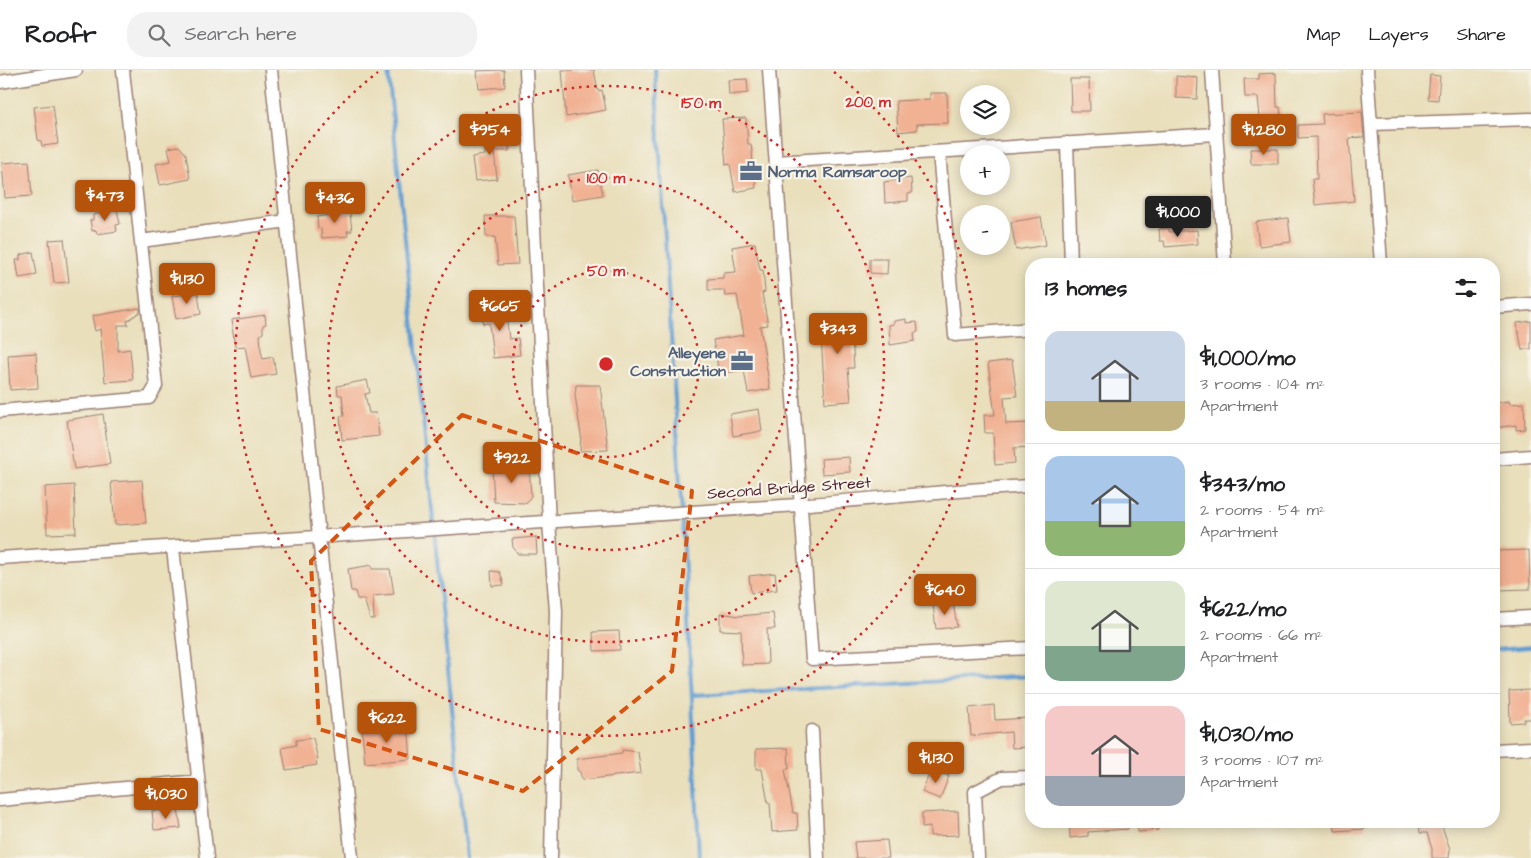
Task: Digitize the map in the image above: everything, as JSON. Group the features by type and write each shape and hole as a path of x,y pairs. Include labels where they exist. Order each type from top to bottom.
{"street":[{"path":"0,82 76,70"},
{"path":"0,411 149,398 156,386 123,70"},
{"path":"272,70 352,858"},
{"path":"526,70 549,522 556,611 551,858"},
{"path":"770,70 812,659 1025,648"},
{"path":"1212,70 1225,258"},
{"path":"1367,70 1381,258"},
{"path":"1371,124 1531,119"},
{"path":"776,162 1215,134"},
{"path":"1068,143 1071,258"},
{"path":"939,152 955,335 1025,329"},
{"path":"141,241 287,221"},
{"path":"1500,307 1531,304"},
{"path":"1500,459 1531,456"},
{"name":"Second Bridge Street","path":"0,558 320,539 693,511 800,505 954,490 1025,486"},
{"path":"173,548 206,858"},
{"path":"1500,619 1531,616"},
{"path":"812,731 818,858"},
{"path":"1500,750 1531,748"},
{"path":"978,858 975,792 1002,778 1025,777"},
{"path":"0,800 198,782"}],"highlighted area":[{"path":"462,415 692,491 672,671 523,791 319,729 311,561"}],"building":[{"path":"504,70 505,87 479,89 477,71"},
{"path":"562,70 594,70 598,91 602,90 606,110 566,117"},
{"path":"1276,73 1277,107 1280,107 1282,125 1261,128 1258,97 1245,97 1244,79 1259,79 1259,74"},
{"path":"1430,75 1440,76 1438,100 1428,99"},
{"path":"1176,76 1198,78 1197,99 1176,98"},
{"path":"747,79 748,93 729,95 728,80"},
{"path":"1070,79 1089,79 1090,111 1071,111"},
{"path":"930,93 947,93 948,123 917,124 917,130 898,132 896,101 930,99"},
{"path":"53,105 58,144 42,146 41,141 38,140 34,107"},
{"path":"1362,112 1364,137 1349,138 1354,201 1315,205 1312,179 1317,179 1316,137 1298,138 1298,125 1323,124 1322,114"},
{"path":"746,118 748,144 751,144 756,188 735,192 730,164 726,165 722,119"},
{"path":"485,132 509,132 509,151 494,151 497,179 475,181 472,157 485,155"},
{"path":"179,146 186,154 190,179 160,185 156,164 171,161 168,148"},
{"path":"1250,149 1278,149 1278,164 1251,164"},
{"path":"29,161 32,196 5,198 2,163"},
{"path":"598,170 603,195 572,200 568,175"},
{"path":"911,178 912,193 908,194 908,201 885,203 884,182"},
{"path":"117,209 120,224 116,225 117,231 97,234 96,230 92,231 90,220 93,220 93,215"},
{"path":"344,209 345,213 350,213 352,231 347,231 348,236 322,238 321,229 318,228 317,217 329,215 328,210"},
{"path":"485,216 514,216 518,264 498,265 495,237 486,237"},
{"path":"1041,217 1046,245 1016,250 1011,222"},
{"path":"1288,218 1291,242 1259,246 1256,222"},
{"path":"1169,228 1169,232 1197,230 1198,244 1165,247 1164,241 1160,241 1159,229"},
{"path":"64,239 69,282 54,283 49,240"},
{"path":"755,243 760,270 763,270 765,292 762,293 768,325 760,326 770,389 748,393 744,370 719,374 713,340 744,335 737,295 725,296 724,290 708,290 708,279 723,278 723,273 736,272 732,247"},
{"path":"33,252 37,275 19,278 16,260 20,260 20,255"},
{"path":"870,259 888,259 887,274 870,273"},
{"path":"198,293 201,314 176,319 172,296"},
{"path":"505,304 509,339 518,338 520,355 493,358 489,323 483,324 481,307"},
{"path":"140,308 140,312 127,321 128,325 118,325 118,351 130,349 133,380 105,382 100,329 95,331 92,316"},
{"path":"265,315 266,324 263,325 263,333 260,335 261,351 263,359 273,357 276,374 251,378 245,346 235,347 231,320"},
{"path":"860,315 861,335 852,335 854,368 848,368 851,401 825,403 820,317"},
{"path":"906,319 906,323 917,322 918,332 914,333 915,341 890,345 889,325 894,324 894,321"},
{"path":"1531,321 1531,349 1522,350 1517,323"},
{"path":"36,353 38,388 10,390 8,355"},
{"path":"1012,360 1017,396 1004,397 1006,424 1025,423 1025,447 1014,448 1015,463 995,465 993,433 985,433 984,415 995,415 988,363"},
{"path":"367,380 370,393 365,394 369,413 376,413 379,436 342,440 340,416 344,416 342,395 338,395 337,386"},
{"path":"576,385 600,385 608,450 580,451 581,435 575,395"},
{"path":"1500,402 1524,403 1525,429 1516,430 1516,425 1500,427"},
{"path":"759,409 762,431 733,436 730,414"},
{"path":"103,414 110,464 74,469 67,420"},
{"path":"849,457 850,472 822,474 821,459"},
{"path":"529,464 531,496 526,503 494,502 492,466"},
{"path":"142,480 146,523 115,525 111,482"},
{"path":"74,485 76,533 47,534 45,487"},
{"path":"536,537 537,554 518,554 513,547 512,539"},
{"path":"1529,550 1530,589 1500,590 1500,551"},
{"path":"372,565 372,569 390,569 394,594 373,596 374,619 370,619 364,599 357,599 355,591 351,591 348,569"},
{"path":"491,571 500,572 504,585 492,586"},
{"path":"775,573 777,590 751,593 749,576"},
{"path":"953,602 957,627 936,629 933,604"},
{"path":"720,613 739,616 773,613 775,629 767,629 768,664 742,665 741,631 720,630"},
{"path":"619,631 620,650 594,651 593,632"},
{"path":"1531,690 1531,719 1524,719 1524,722 1510,723 1509,691"},
{"path":"994,705 995,720 1025,718 1025,747 1012,748 1011,732 971,736 969,708"},
{"path":"408,726 411,759 365,763 362,730"},
{"path":"313,738 318,760 316,762 317,765 286,770 282,748 296,745 296,740"},
{"path":"788,748 789,769 785,769 793,813 797,813 798,830 772,832 770,803 768,803 762,769 756,769 756,749"},
{"path":"622,750 638,752 641,773 582,780 580,772 577,770 577,759 622,753"},
{"path":"931,769 949,776 940,799 922,792"},
{"path":"178,809 181,828 154,830 152,811"},
{"path":"958,811 959,835 930,836 930,827 922,828 922,813"},
{"path":"1069,828 1128,828 1088,832 1088,836 1070,838"},
{"path":"1138,828 1158,828 1158,830 1138,832"},
{"path":"1335,828 1365,828 1365,829 1335,831"},
{"path":"1420,828 1442,828 1450,849 1449,858 1432,858 1432,849 1427,833 1420,833"},
{"path":"887,840 889,858 856,858 854,842"}],"waterway":[{"path":"388,70 467,858"},
{"path":"655,70 685,562 699,858"},
{"path":"1500,650 1531,647"},
{"path":"693,695 1025,676"}],"place":[{"name":"Norma Ramsaroop","path":"751,171"},
{"name":"Alleyene Construction","path":"742,361"}]}
